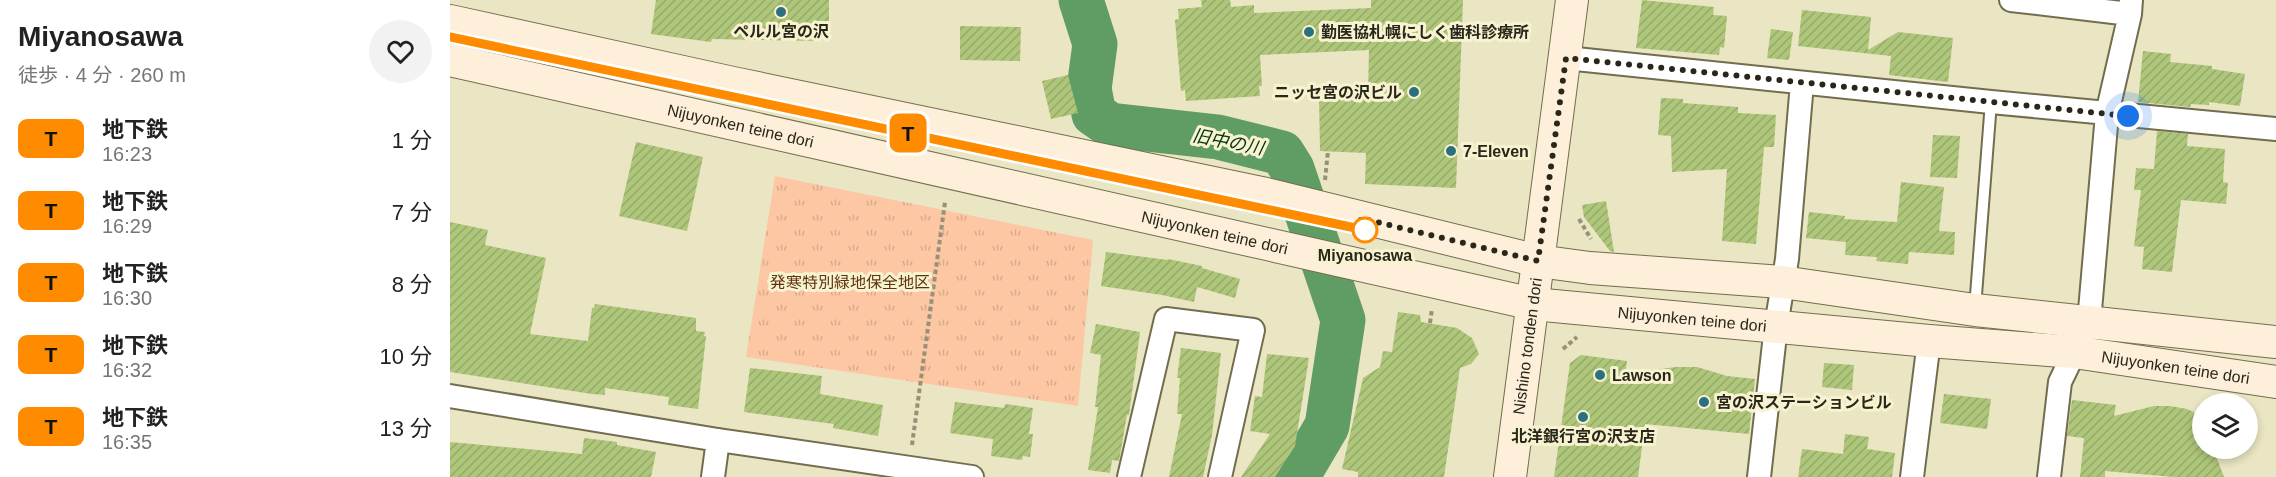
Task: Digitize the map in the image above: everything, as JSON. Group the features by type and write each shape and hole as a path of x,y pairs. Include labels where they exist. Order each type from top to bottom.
{"street":[{"name":"Nishino tonden dori","path":"1510,477 1572,0"},
{"path":"2011,0 2130,7 2106,114 2089,322 2061,381 2049,477"},
{"name":"Nijuyonken teine dori","path":"450,21 721,81 1266,194 1332,200 1538,261 1590,268 1782,282 1975,310 2276,342"},
{"path":"1566,58 2106,114 2276,129"},
{"name":"Nijuyonken teine dori","path":"450,60 1533,304 1929,341 2074,352 2276,382"},
{"path":"1759,477 1776,326 1787,259 1802,83"},
{"path":"1129,477 1166,319 1253,330 1220,477"},
{"path":"1912,477 1929,341"},
{"path":"450,396 718,440 972,477"},
{"path":"713,477 718,440"}],"lane":[{"path":"1975,310 1991,102"}],"path":[{"path":"1328,151 1332,200"},
{"path":"912,447 945,202"},
{"path":"1579,219 1595,245"},
{"path":"1430,323 1433,303"},
{"path":"1563,349 1582,332"}],"green space":[{"name":"発寒特別緑地保全地区","path":"775,176 1093,240 1078,406 746,357"}],"building":[{"path":"656,0 829,0 829,25 824,34 814,41 712,39 711,42 651,34"},
{"path":"1201,0 1230,0 1231,7 1254,5 1254,13 1371,8 1371,0 1463,0 1456,188 1365,184 1366,153 1320,151 1319,96 1368,95 1369,50 1260,55 1262,86 1259,86 1260,96 1186,101 1185,90 1181,91 1175,20 1179,19 1178,9 1202,7"},
{"path":"1642,0 1714,7 1713,15 1727,16 1724,48 1720,47 1719,55 1636,48"},
{"path":"1802,10 1871,17 1868,50 1898,32 1953,38 1948,82 1889,75 1891,56 1798,46"},
{"path":"960,26 1021,27 1020,61 960,60"},
{"path":"1771,29 1793,32 1789,60 1767,58"},
{"path":"2143,51 2171,54 2170,62 2212,66 2212,69 2245,74 2240,106 2209,102 2209,105 2191,104 2190,107 2138,102"},
{"path":"1068,75 1078,113 1051,119 1042,81"},
{"path":"1661,98 1683,99 1683,103 1738,107 1738,113 1776,115 1774,147 1764,147 1756,244 1722,241 1727,169 1672,172 1671,136 1658,135"},
{"path":"2157,131 2188,134 2187,146 2225,149 2223,182 2228,183 2226,204 2181,200 2172,272 2142,269 2144,247 2134,246 2141,190 2134,190 2136,168 2154,169"},
{"path":"1933,135 1960,136 1957,178 1930,177"},
{"path":"636,142 703,157 687,231 619,216"},
{"path":"1901,182 1944,187 1939,231 1955,232 1954,255 1909,252 1908,264 1876,261 1877,257 1845,255 1846,242 1806,238 1809,212 1845,216 1844,219 1897,222"},
{"path":"1606,201 1614,252 1610,251 1584,217 1582,205"},
{"path":"450,222 488,230 485,245 546,258 530,334 588,341 592,308 595,304 696,318 696,331 705,332 704,336 706,336 698,409 668,405 669,397 605,388 605,395 592,394 450,372"},
{"path":"1106,252 1168,259 1202,266 1202,268 1240,279 1235,298 1197,287 1194,302 1101,286"},
{"path":"1398,312 1420,315 1421,322 1457,328 1472,338 1479,354 1471,364 1460,368 1444,477 1358,477 1358,472 1342,469 1363,378 1380,367 1383,351 1392,352"},
{"path":"1096,324 1140,332 1129,415 1127,415 1119,461 1112,460 1110,473 1088,470 1098,407 1095,407 1101,355 1090,353"},
{"path":"1181,348 1221,353 1212,435 1203,477 1169,477 1182,414 1177,414 1180,378 1177,378"},
{"path":"1267,354 1309,358 1295,446 1275,477 1241,477 1270,434 1250,431 1255,396 1262,397"},
{"path":"1581,355 1627,361 1625,374 1676,367 1697,367 1727,376 1755,379 1749,434 1645,424 1638,477 1554,477 1570,363"},
{"path":"1824,363 1854,365 1852,390 1822,387"},
{"path":"750,368 822,376 820,394 883,405 878,436 833,428 834,424 744,412"},
{"path":"1944,394 1991,399 1987,429 1940,423"},
{"path":"2072,400 2116,405 2114,416 2154,406 2187,409 2192,411 2192,459 2217,459 2224,477 2174,477 2105,471 2105,477 2080,477 2084,438 2067,436"},
{"path":"955,402 1004,408 1005,404 1033,408 1029,434 1033,434 1030,457 1023,456 1022,460 991,456 993,439 950,433"},
{"path":"1845,434 1869,437 1867,449 1895,453 1892,477 1798,477 1802,449 1843,454"},
{"path":"584,438 617,442 617,445 656,452 651,477 450,477 450,442 582,454"}],"waterway":[{"name":"旧中の川","path":"1081,0 1095,44 1089,89 1094,114 1110,125 1218,137 1282,153 1292,169 1343,320 1327,426 1297,477"}],"metro line":[{"name":"T","path":"450,37 1365,230"}],"place":[{"name":"ペルル宮の沢","path":"781,12"},
{"name":"勤医協札幌にしく歯科診療所","path":"1309,32"},
{"name":"ニッセ宮の沢ビル","path":"1414,92"},
{"name":"7-Eleven","path":"1451,151"},
{"name":"Miyanosawa","path":"1365,230"},
{"name":"Lawson","path":"1600,375"},
{"name":"宮の沢ステーションビル","path":"1704,402"},
{"name":"北洋銀行宮の沢支店","path":"1583,417"}],"route":[{"path":"1365,230 1360,218 1538,261 1566,58 2128,116"}]}
